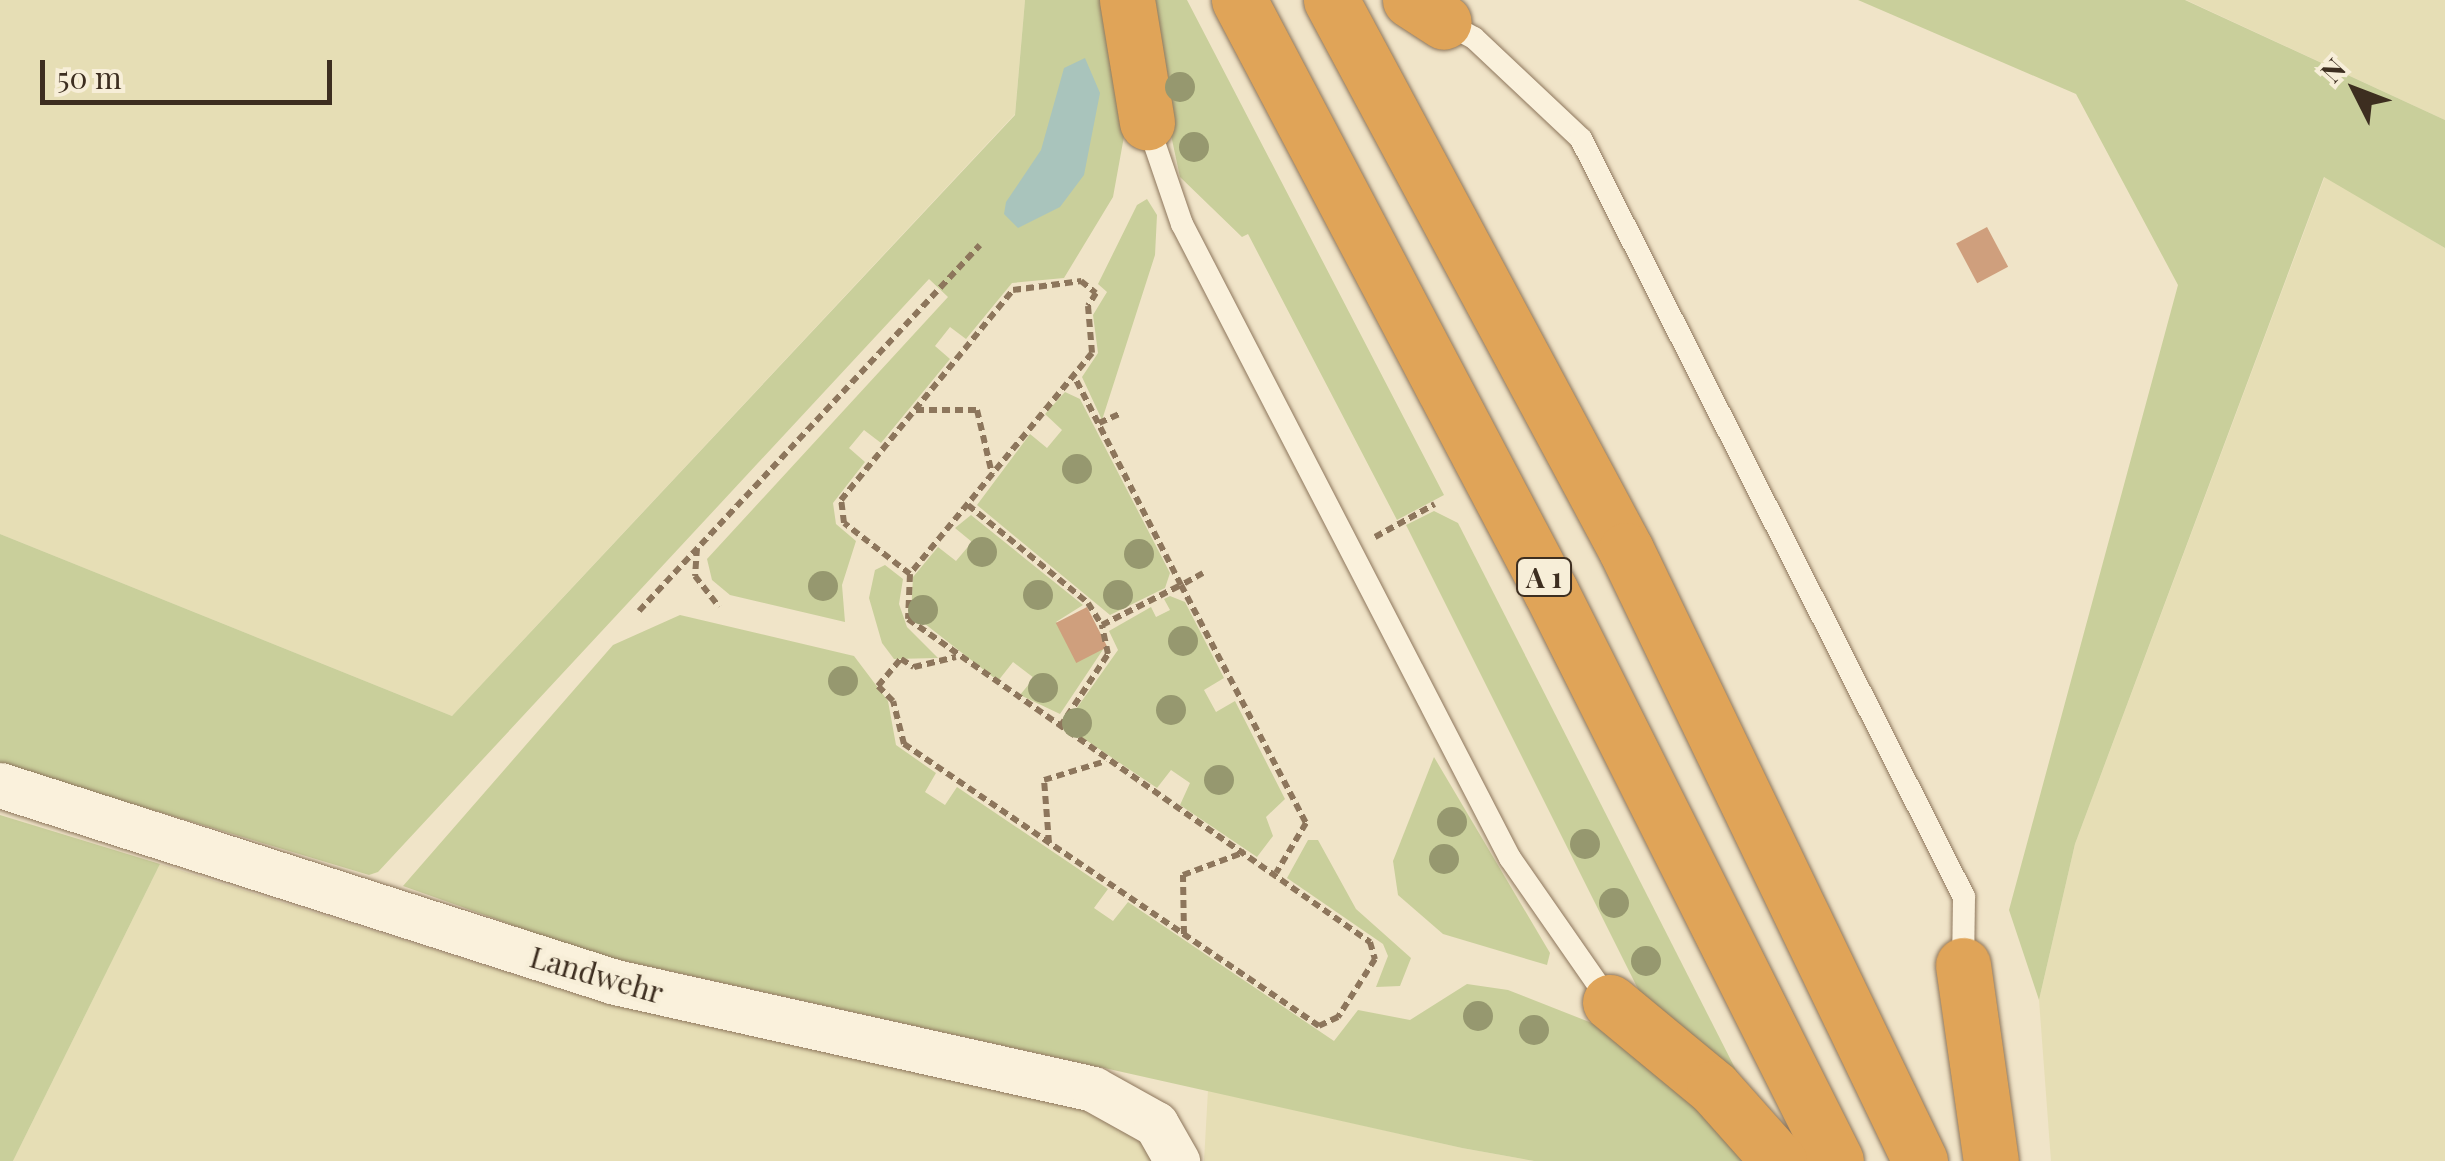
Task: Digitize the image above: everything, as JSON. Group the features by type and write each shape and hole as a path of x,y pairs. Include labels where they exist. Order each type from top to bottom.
{"highway":[{"path":"1126,0 1147,122"},
{"name":"A 1","path":"1239,0 1551,592 1836,1161"},
{"path":"1331,0 1626,550 1920,1161"},
{"path":"1963,965 1992,1161"},
{"path":"1610,1002 1714,1088 1779,1161"}],"street":[{"name":"Landwehr","path":"0,785 615,982 1094,1089 1156,1124 1177,1161"}],"lane":[{"path":"1420,6 1474,38 1581,139 1964,896 1963,965"},
{"path":"1147,122 1182,224 1526,887 1610,1002"}],"path":[{"path":"639,611 980,245"},
{"path":"910,574 844,522 839,504 1016,286 1081,281 1096,293 1088,306 1092,353 910,574 908,619 956,658 1245,852 1375,948 1372,965 1331,1022 1319,1026 904,744 893,700 878,686 901,659 914,667 956,658"},
{"path":"1074,376 1306,823 1276,874"},
{"path":"914,410 977,410 992,474"},
{"path":"1098,422 1121,414"},
{"path":"1352,550 1435,504"},
{"path":"968,506 1088,603 1102,625 1108,654 1060,727"},
{"path":"698,544 695,576 718,607"},
{"path":"1102,625 1202,573"},
{"path":"1049,844 1044,780 1107,761"},
{"path":"1184,935 1183,874 1245,852"}],"shaded area":[{"path":"0,0 1025,0 1015,114 452,716 0,534"},
{"path":"2186,0 2445,0 2445,120"},
{"path":"2325,176 2445,248 2445,1161 2051,1161 2039,1000 2075,844"},
{"path":"160,864 582,996 1107,1115 1146,1141 1154,1161 13,1161"},
{"path":"1208,1090 1462,1148 1534,1161 1204,1161"}],"green space":[{"path":"1025,0 1113,0 1125,131 1113,197 1064,278 1012,283 966,339 950,327 935,346 950,359 881,443 864,430 849,448 865,462 833,503 836,524 856,541 842,585 845,622 730,595 712,580 707,559 948,297 929,279 378,872 369,875 0,764 0,534 452,716 1015,115"},
{"path":"1142,0 1187,0 1444,495 1397,520 1248,234 1242,237 1180,177"},
{"path":"1858,0 2185,0 2445,120 2445,248 2324,177 2075,844 2039,1000 2009,910 2178,285 2076,94"},
{"path":"1147,199 1157,215 1155,255 1102,420 1082,377 1098,353 1093,315 1107,292 1098,284 1137,205"},
{"path":"1065,392 1080,399 1170,573 1165,588 1110,615 977,505 1030,434 1047,448 1062,430 1045,414"},
{"path":"1434,511 1458,523 1740,1078 1639,991 1406,525"},
{"path":"971,515 1083,605 1056,622 1104,648 1060,714 1020,695 1034,678 1013,662 998,681 911,613 913,577 938,547 956,561 972,542 955,528"},
{"path":"885,565 903,579 899,604 907,627 938,658 894,659 882,643 869,598 875,570"},
{"path":"1170,596 1185,602 1224,678 1204,690 1216,712 1235,701 1285,799 1266,817 1273,836 1257,857 1180,805 1190,783 1171,770 1157,788 1071,730 1069,719 1118,650 1109,631 1151,607 1156,617 1170,610 1164,599"},
{"path":"680,615 854,656 888,701 896,745 936,773 925,792 945,805 957,787 1108,889 1094,908 1113,921 1128,902 1334,1041 1358,1010 1410,1020 1467,984 1508,990 1625,1036 1754,1161 1534,1161 1462,1148 594,954 403,886 613,645"},
{"path":"1434,757 1550,953 1547,965 1443,934 1398,895 1393,861"},
{"path":"0,815 160,864 13,1161 0,1161"},
{"path":"1308,840 1318,840 1356,909 1411,958 1400,986 1376,987 1388,956 1383,944 1287,878"}],"water":[{"path":"1085,58 1100,93 1084,175 1060,207 1018,228 1004,214 1006,202 1041,150 1064,68"}],"building":[{"path":"1987,227 2008,267 1977,283 1956,243"},
{"path":"1087,607 1107,647 1076,663 1056,623"}]}
